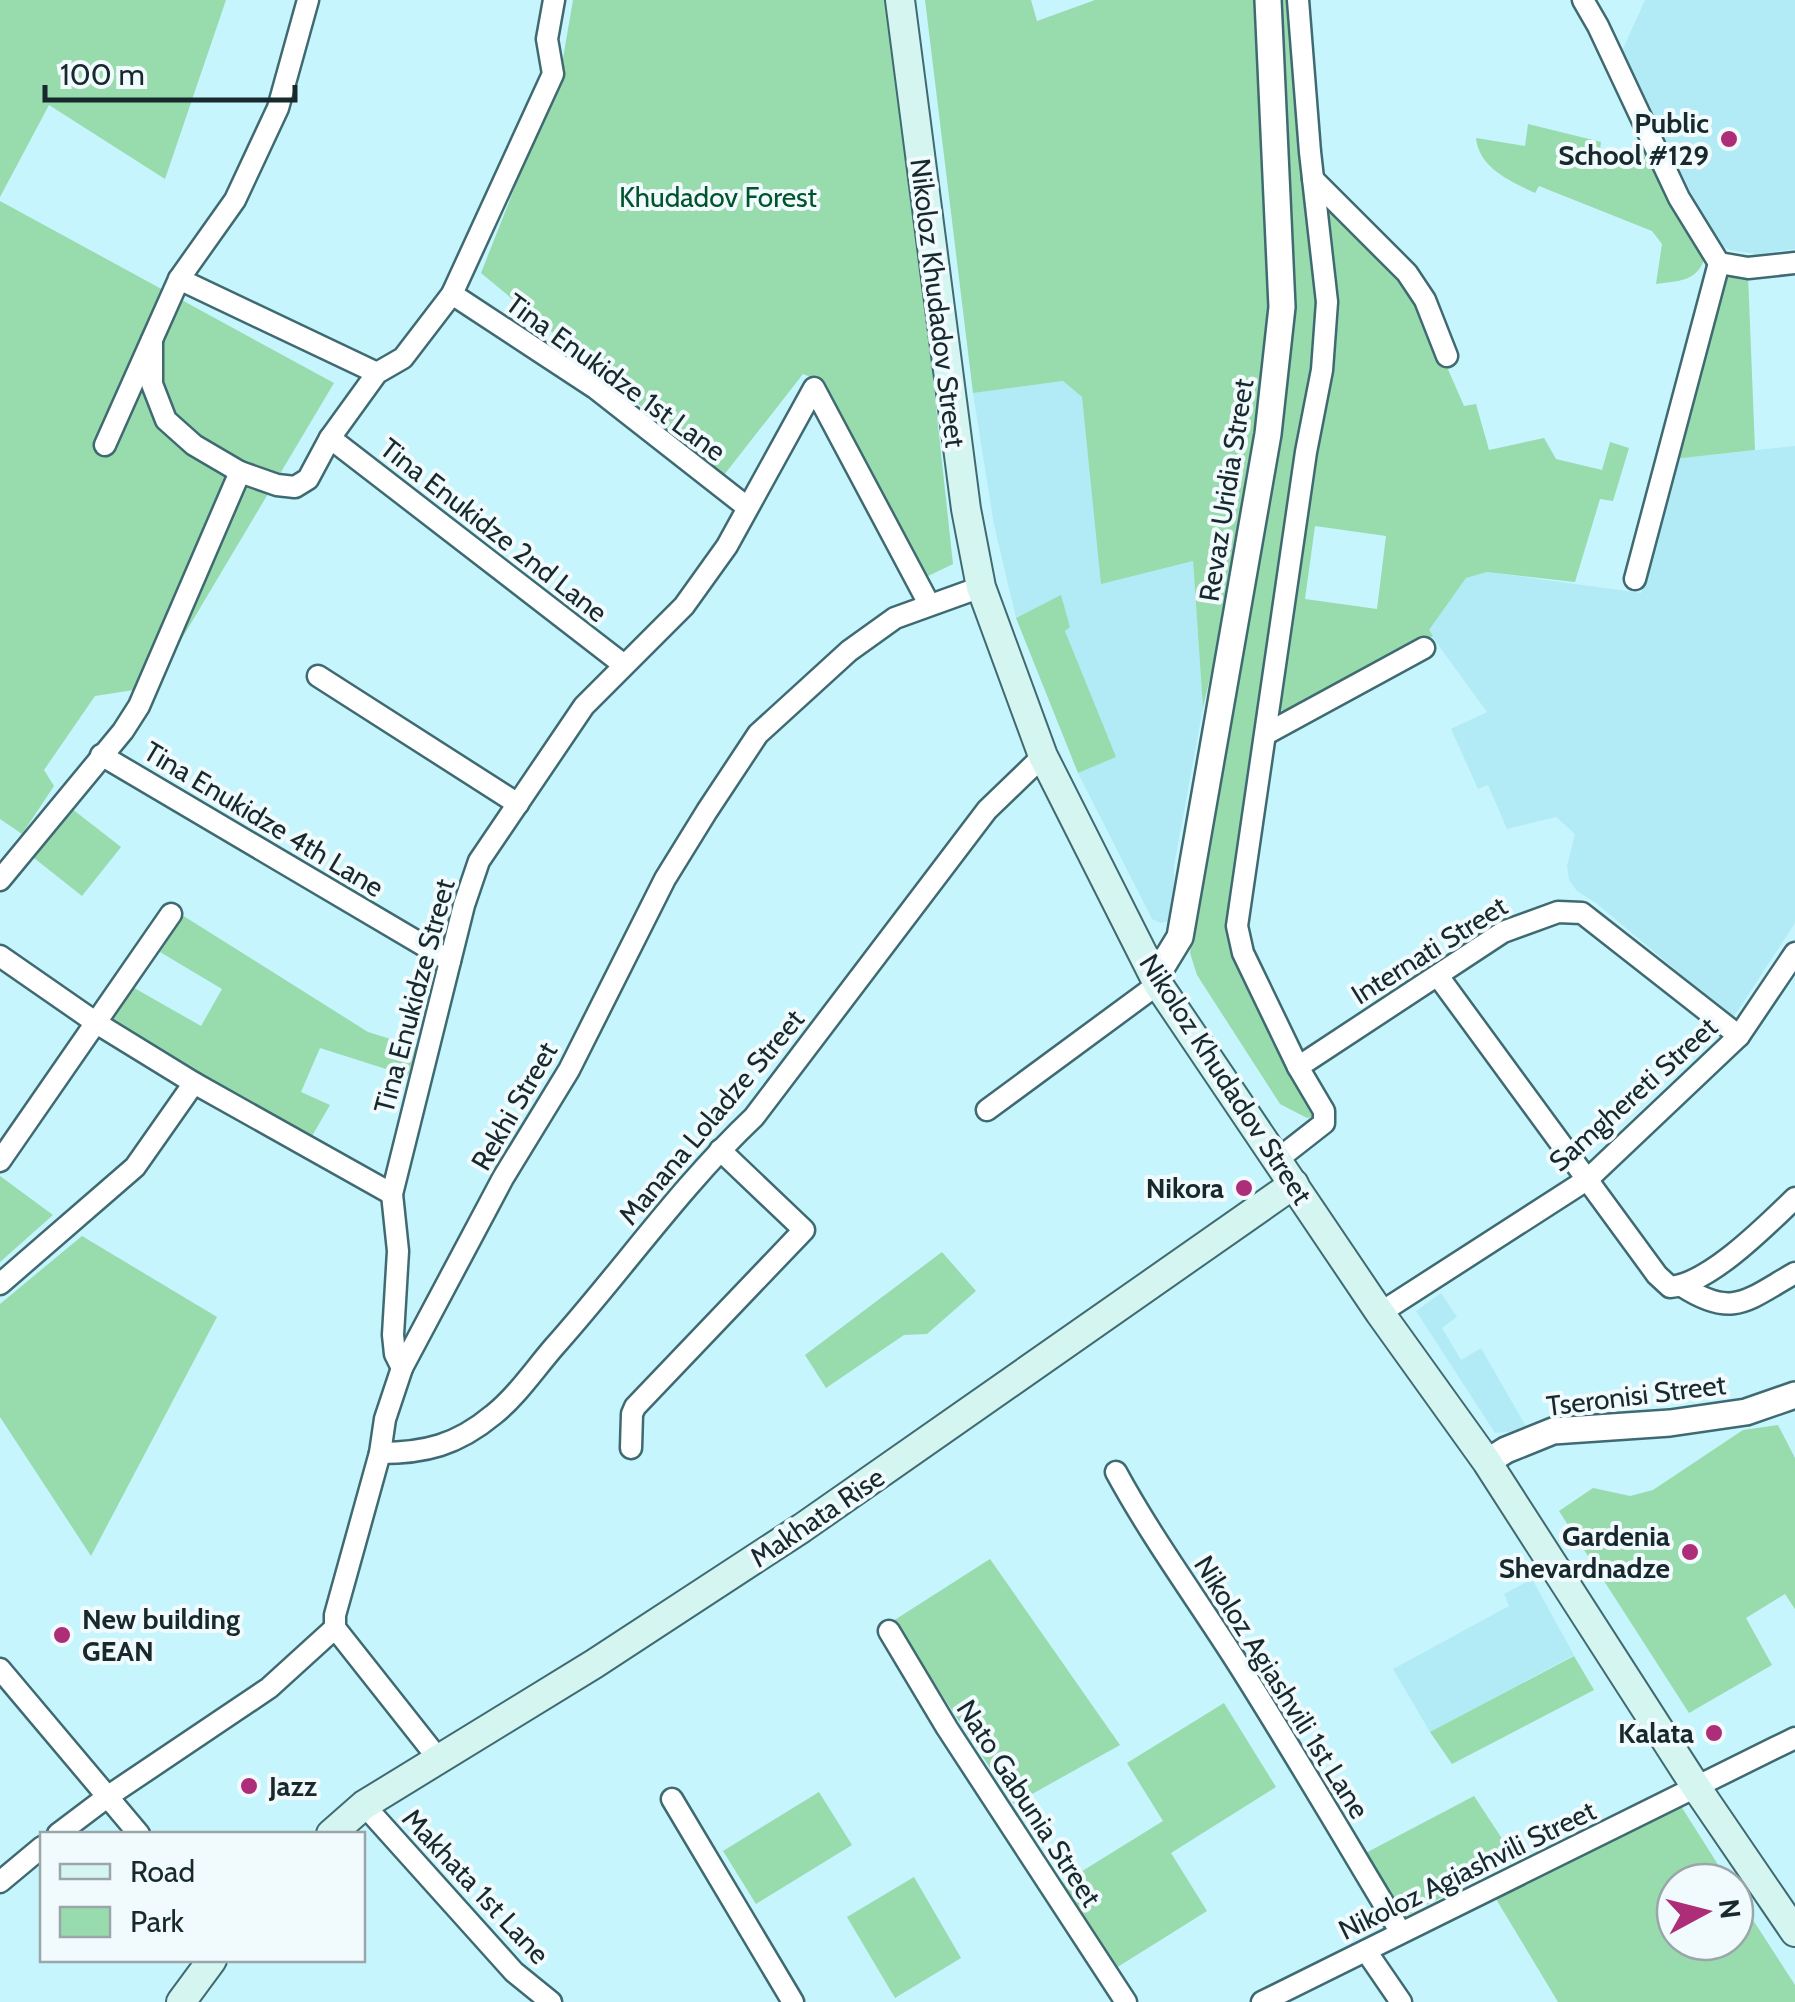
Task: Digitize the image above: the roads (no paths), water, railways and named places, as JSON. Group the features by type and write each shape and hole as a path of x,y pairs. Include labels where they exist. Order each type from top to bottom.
{"main road":[{"name":"Nikoloz Khudadov Street","path":"900,0 954,431 981,587 1043,756 1157,981 1380,1313 1487,1462 1795,1932"},
{"name":"Makhata Rise","path":"334,1832 364,1804 594,1664 802,1528 1294,1184"},
{"path":"180,2002 210,1962"}],"street":[{"path":"106,444 179,279 235,200 278,108 308,0"},
{"path":"152,340 152,384 166,420 194,445 240,472 277,485 295,487 308,479 330,438 376,373 403,358 452,294 553,74 547,38 554,0"},
{"name":"Revaz Uridia Street","path":"1157,981 1180,937 1268,434 1283,280 1268,0"},
{"path":"1278,1159 1324,1123 1324,1111 1298,1067 1243,953 1236,926 1324,353 1328,302 1298,0"},
{"path":"1583,0 1679,198 1718,263 1636,579"},
{"path":"1313,179 1406,273 1425,300 1447,356"},
{"path":"1718,263 1748,268 1795,263"},
{"path":"179,279 376,373"},
{"name":"Tina Enukidze 1st Lane","path":"452,294 594,388 746,507"},
{"name":"Tina Enukidze Street","path":"402,1368 392,1335 398,1251 392,1194 479,861 584,706 684,606 727,546 814,388 929,604"},
{"name":"Tina Enukidze 2nd Lane","path":"330,438 624,665"},
{"path":"0,880 124,731 139,706 240,472"},
{"name":"Rekhi Street","path":"335,1628 402,1368 503,1178 569,1070 665,879 758,734 849,651 894,618 981,587"},
{"path":"1266,734 1424,648"},
{"path":"318,676 518,804"},
{"name":"Tina Enukidze 4th Lane","path":"101,755 450,962"},
{"name":"Manana Loladze Street","path":"380,1453 419,1452 444,1444 494,1414 591,1306 664,1211 754,1117 988,810 1043,756"},
{"name":"Internati Street","path":"1298,1067 1503,932 1530,920 1573,910 1582,913 1739,1036"},
{"path":"0,1161 172,914"},
{"name":"Samghereti Street","path":"1380,1313 1588,1180 1739,1036 1795,953"},
{"path":"0,956 98,1024 194,1083 392,1194"},
{"path":"1438,976 1657,1276 1670,1287 1682,1286 1706,1273 1795,1198"},
{"path":"987,1110 1157,981"},
{"path":"0,1284 135,1167 194,1083"},
{"path":"631,1448 635,1406 804,1230 720,1150"},
{"path":"1682,1286 1703,1300 1729,1305 1795,1273"},
{"name":"Tseronisi Street","path":"1487,1462 1553,1431 1670,1423 1746,1412 1795,1395"},
{"name":"Nikoloz Agiashvili 1st Lane","path":"1116,1472 1400,1931"},
{"path":"61,1832 259,1696 335,1628 437,1757"},
{"name":"Nato Gabunia Street","path":"890,1631 947,1728 1126,2002"},
{"path":"0,1669 136,1832"},
{"name":"Nikoloz Agiashvili Street","path":"1262,2002 1795,1738"},
{"path":"672,1799 794,2002"},
{"name":"Makhata 1st Lane","path":"364,1804 514,1972 550,2002"},
{"path":"0,1882 40,1849"},
{"path":"1366,1951 1400,2002"}],"place":[{"name":"Public School #129","path":"1729,139"},
{"name":"Nikora","path":"1244,1188"},
{"name":"Gardenia Shevardnadze","path":"1690,1552"},
{"name":"New building GEAN","path":"62,1635"},
{"name":"Kalata","path":"1714,1733"},
{"name":"Jazz","path":"249,1786"}],"park label":[{"name":"Khudadov Forest","path":"718,197"}]}
